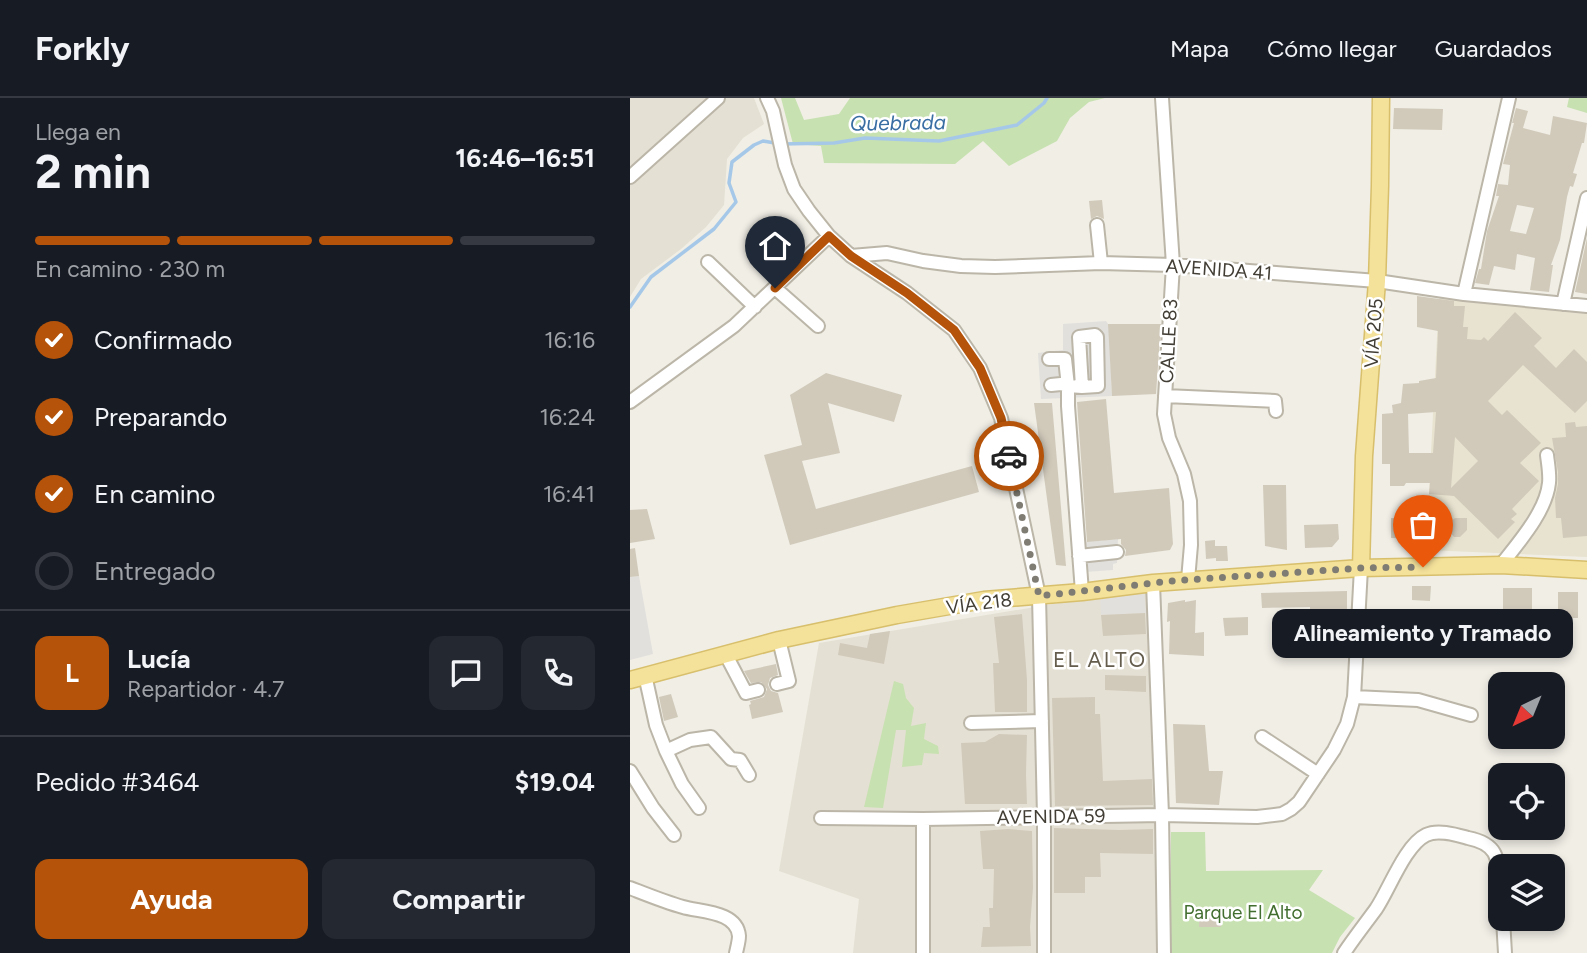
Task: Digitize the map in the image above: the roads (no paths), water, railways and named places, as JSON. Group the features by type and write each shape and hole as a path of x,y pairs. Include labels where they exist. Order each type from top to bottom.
{"main road":[{"name":"VÍA 205","path":"1361,568 1364,456 1377,281 1381,98"},
{"name":"VÍA 218","path":"638,678 779,640 984,600 1188,580 1361,568 1501,565 1587,569"}],"street":[{"path":"630,177 719,98"},
{"path":"767,98 774,111 785,165 794,189 829,236 851,256 907,293 954,330 980,368 1001,418 1039,596 1044,953"},
{"name":"CALLE 83","path":"1162,98 1173,265 1164,414 1190,501 1191,545 1188,580"},
{"path":"1464,294 1509,98"},
{"path":"1563,304 1587,198"},
{"path":"1097,225 1101,263"},
{"path":"630,402 734,326 829,236"},
{"name":"AVENIDA 41","path":"851,256 887,253 961,266 995,267 1101,263 1173,265 1377,281 1464,294 1587,306"},
{"path":"708,262 755,307"},
{"path":"775,288 818,326"},
{"path":"1049,359 1065,359 1082,592"},
{"path":"1051,385 1082,387"},
{"path":"1165,396 1275,401 1276,411"},
{"path":"1501,565 1535,519 1545,498 1549,482 1547,455"},
{"path":"1079,556 1117,552"},
{"path":"1262,737 1318,774 1334,750 1347,724 1354,696 1361,568"},
{"path":"1153,583 1162,815 1164,953"},
{"path":"777,684 789,681 779,640"},
{"path":"726,655 746,693 758,690"},
{"path":"638,678 666,751 682,784 699,808"},
{"path":"1354,696 1418,700 1471,715"},
{"path":"971,723 1042,721"},
{"path":"666,751 690,740 711,737 731,759 740,760 749,775"},
{"path":"630,771 674,835"},
{"name":"AVENIDA 59","path":"821,818 1162,815 1257,817 1282,814 1291,810 1318,774"},
{"path":"923,819 923,953"},
{"path":"1344,953 1376,909 1414,845 1428,834 1448,834 1483,841 1495,854"},
{"path":"630,888 686,908 713,912 727,919 739,935 736,953"},
{"path":"1504,931 1506,953"}],"waterway":[{"name":"Quebrada","path":"630,307 651,277 714,229 736,202 729,183 732,162 754,145 763,141 781,144 834,143 865,138 939,141 1017,125 1047,98"}],"place":[{"name":"Alineamiento y Tramado","path":"1423,567"}],"district":[{"name":"EL ALTO","path":"1100,660"}],"park label":[{"name":"Parque El Alto","path":"1243,912"}]}
